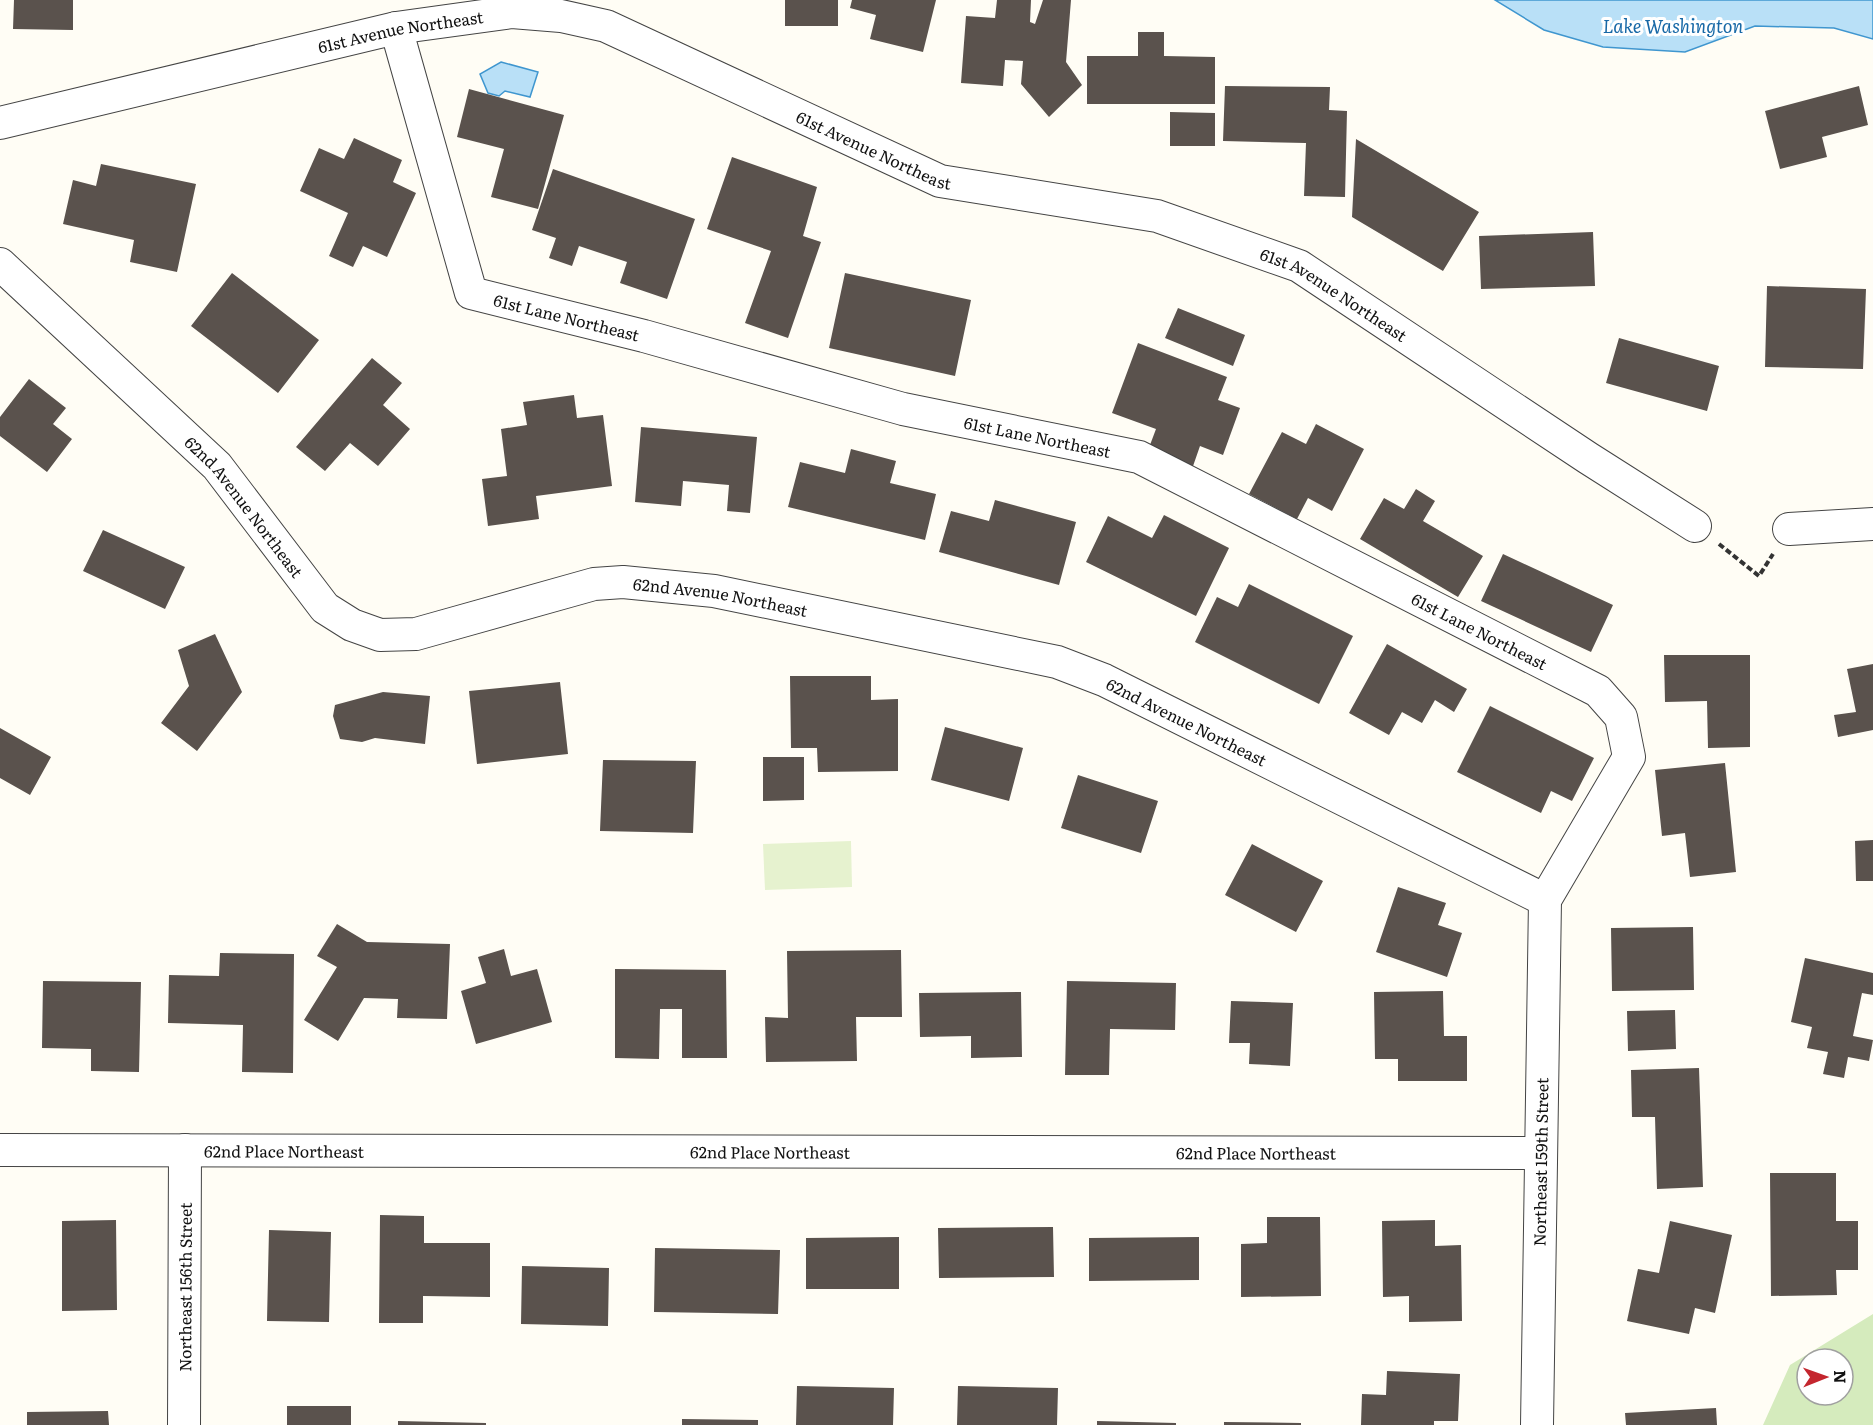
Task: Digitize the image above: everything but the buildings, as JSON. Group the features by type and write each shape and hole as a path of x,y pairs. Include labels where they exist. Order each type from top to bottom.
{"street":[{"name":"61st Avenue Northeast","path":"0,123 396,28 512,12 561,16 606,27 940,181 1157,216 1299,266 1588,458 1695,526"},
{"name":"61st Lane Northeast","path":"396,28 471,292 644,336 903,409 1139,457 1598,691 1621,717 1629,756 1545,900"},
{"name":"62nd Avenue Northeast","path":"0,264 217,466 325,608 352,625 380,635 416,634 594,584 623,582 714,591 1057,662 1104,680 1545,900"},
{"path":"1789,529 1873,525"},
{"name":"Northeast 159th Street","path":"1537,1425 1545,900"},
{"name":"62nd Place Northeast","path":"0,1150 1540,1153"},
{"name":"Northeast 156th Street","path":"184,1150 184,1425"}],"path":[{"path":"1695,526 1759,576 1789,529"}],"green space":[{"path":"851,841 852,887 765,890 763,844"},
{"path":"1873,1314 1873,1425 1763,1425 1790,1365 1795,1362 1795,1407 1855,1407 1855,1347 1819,1347"}],"water":[{"name":"Lake Washington","path":"1495,0 1873,0 1873,39 1834,28 1755,26 1685,52 1603,47 1544,30"},
{"path":"501,62 538,72 530,97 505,91 499,96 488,93 480,74"}]}
